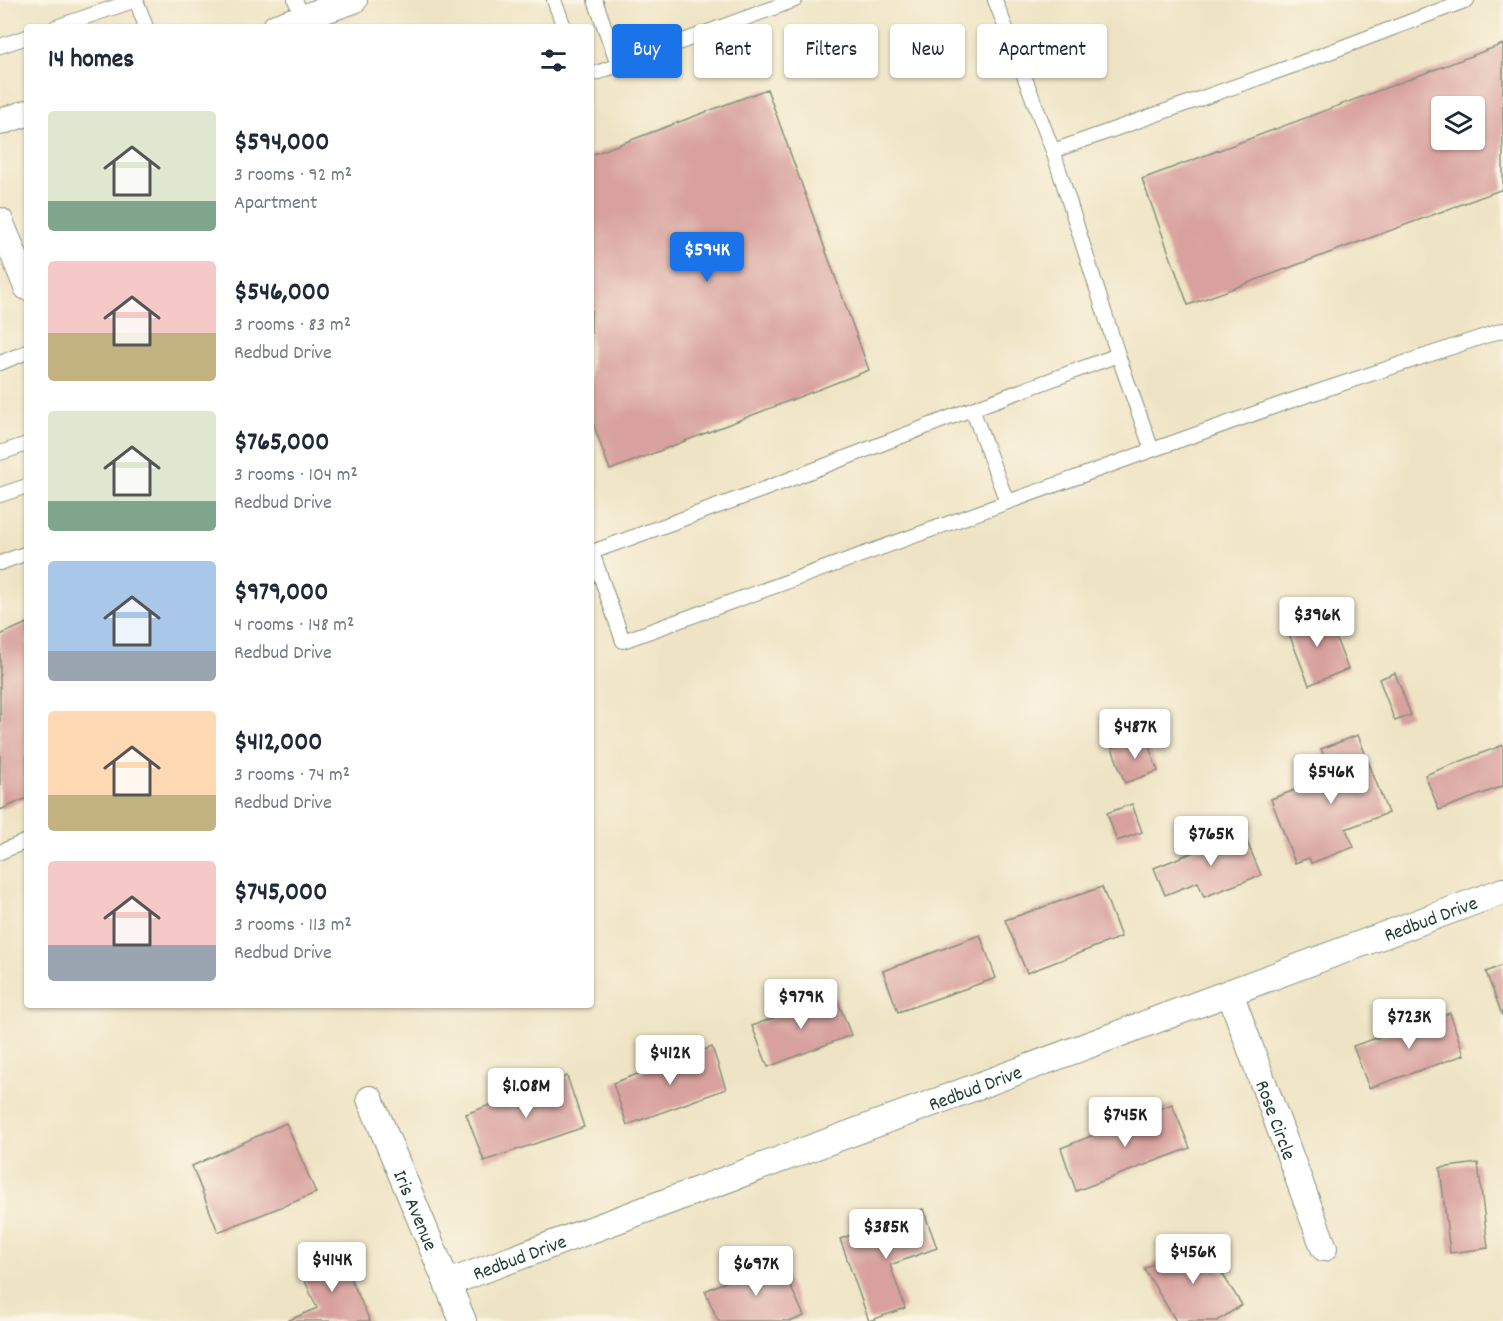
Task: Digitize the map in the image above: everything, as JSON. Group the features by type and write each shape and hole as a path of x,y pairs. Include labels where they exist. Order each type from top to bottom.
{"street":[{"path":"280,24 299,9 354,0"},
{"path":"0,122 24,114"},
{"path":"0,221 24,280"},
{"name":"Redbud Drive","path":"448,1283 1503,891"},
{"name":"Rose Circle","path":"1230,993 1324,1248"},
{"name":"Iris Avenue","path":"370,1099 463,1321"}],"lane":[{"path":"65,24 136,0 145,24"},
{"path":"554,0 563,24"},
{"path":"596,0 612,47"},
{"path":"682,41 795,0"},
{"path":"995,0 1053,151 1152,450"},
{"path":"1053,151 1298,64 1467,0"},
{"path":"0,46 24,38"},
{"path":"594,74 612,67"},
{"path":"594,558 623,641 1290,401 1503,330"},
{"path":"0,363 24,353"},
{"path":"594,551 1119,355"},
{"path":"972,409 1007,502"},
{"path":"0,453 24,445"},
{"path":"0,495 24,487"},
{"path":"0,563 24,554"},
{"path":"0,852 24,842"}],"building":[{"path":"1503,44 1503,189 1188,305 1142,179"},
{"path":"767,89 869,370 610,470 594,426 594,154"},
{"path":"1325,610 1348,669 1309,685 1286,626"},
{"path":"24,624 24,799 0,810 0,635"},
{"path":"1395,673 1411,715 1395,721 1379,679"},
{"path":"1130,718 1135,732 1114,740 1109,726"},
{"path":"1358,735 1388,813 1346,829 1354,847 1311,863 1309,858 1295,863 1271,799 1332,776 1321,749"},
{"path":"1145,736 1158,771 1125,783 1112,748"},
{"path":"1503,745 1503,786 1439,810 1425,775"},
{"path":"1132,804 1142,832 1117,841 1107,813"},
{"path":"1243,832 1261,875 1204,897 1198,882 1165,895 1154,868"},
{"path":"1102,887 1121,937 1027,973 1005,920"},
{"path":"980,935 996,978 898,1012 883,971"},
{"path":"1503,965 1503,1017 1486,972"},
{"path":"835,994 851,1035 768,1067 752,1026"},
{"path":"1450,1013 1464,1055 1369,1088 1353,1046"},
{"path":"712,1047 726,1089 627,1125 613,1083"},
{"path":"567,1076 584,1127 484,1161 466,1114"},
{"path":"1172,1104 1190,1148 1076,1191 1061,1148"},
{"path":"286,1123 316,1193 218,1232 192,1166"},
{"path":"1478,1163 1488,1248 1450,1253 1440,1168"},
{"path":"923,1209 937,1248 890,1265 905,1308 869,1321 840,1239"},
{"path":"1199,1237 1242,1305 1217,1321 1176,1321 1144,1269"},
{"path":"339,1253 370,1321 287,1321 317,1308 300,1270"},
{"path":"778,1258 804,1316 792,1321 718,1321 705,1291"}]}
